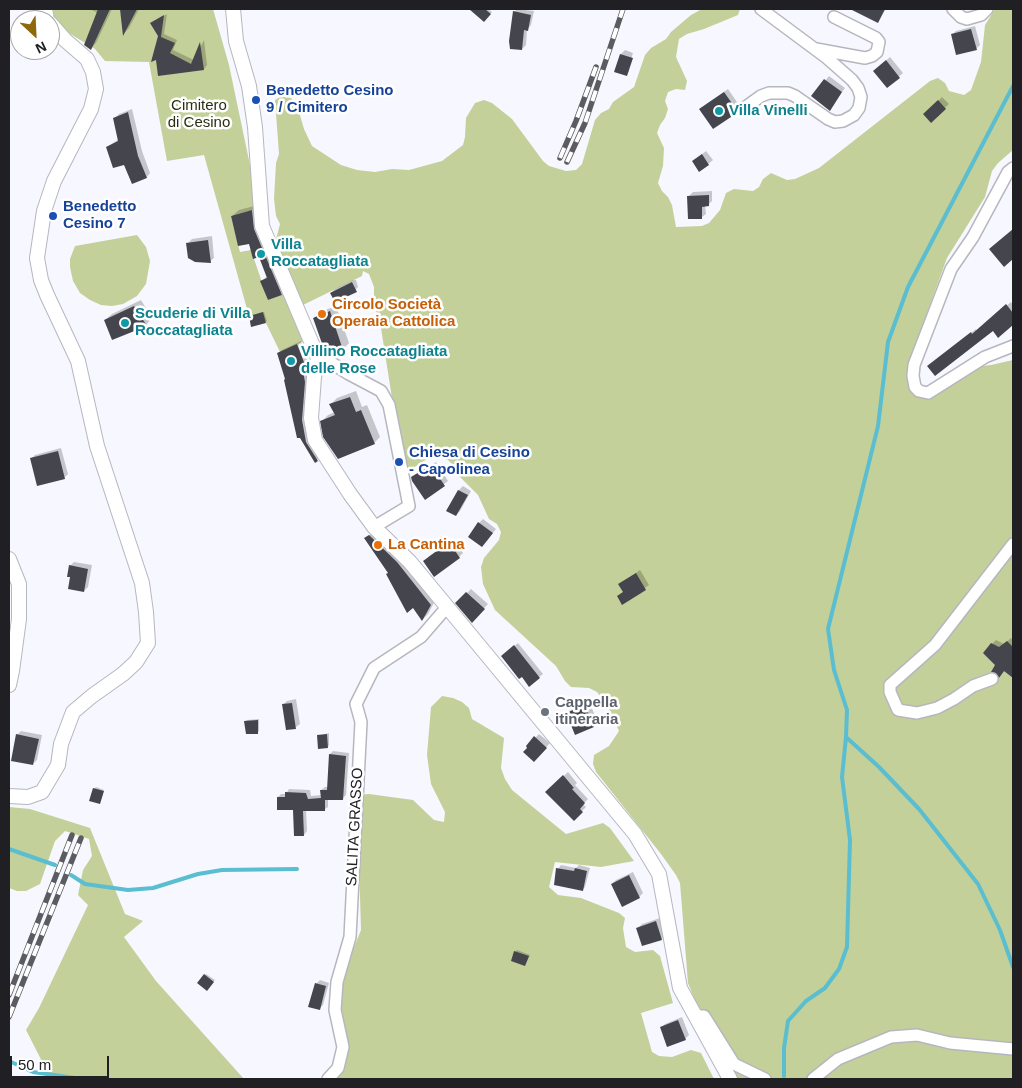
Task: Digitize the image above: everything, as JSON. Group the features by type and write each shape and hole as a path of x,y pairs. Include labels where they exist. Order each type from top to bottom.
{"street":[{"path":"233,9 236,41 249,86 255,127 262,226 318,358 314,377 311,418 316,440 350,494 374,527 410,562 629,826 640,842 659,874 680,988 730,1079"},
{"path":"743,109 762,96 769,93 779,93 795,96 828,120 836,122 843,121 854,115 859,108 861,97 858,88 852,80 761,9"},
{"path":"953,9 961,18 967,20 981,16 986,9"},
{"path":"814,49 865,58 877,52 879,42 876,38 834,17"},
{"path":"9,796 28,797 42,792 58,765 61,744 73,712 123,674 136,662 148,643 142,583 97,446 78,361 41,280 37,258 44,211 54,181 91,109 96,89 93,72 87,59 60,34"},
{"path":"1013,168 1008,172 973,237 952,269 914,365 915,387 919,392 928,392 985,357 1013,346"},
{"path":"318,358 327,360 381,391 389,405 408,506 374,527"},
{"path":"992,679 973,686 937,708 917,712 898,710 890,692 890,685 934,645 1013,544"},
{"path":"9,559 18,584 19,619 9,685"},
{"name":"SALITA GRASSO","path":"328,1079 338,1068 343,1047 335,1010 337,982 350,938 361,722 356,704 374,668 420,637 447,607"},
{"path":"696,1016 704,1016 734,1064 765,1079"},
{"path":"813,1079 838,1059 891,1037 917,1035 950,1043 1013,1049"}],"green space":[{"name":"Cimitero di Cesino","path":"213,9 229,65 259,208 231,216 240,252 251,250 268,300 287,293 308,339 280,352 263,313 249,316 204,155 167,161 149,62 105,61 95,49 60,28 60,10 53,10"},
{"path":"702,9 740,9 738,15 687,34 679,39 676,57 687,81 685,90 676,89 668,92 665,101 668,109 657,133 664,148 663,166 658,183 672,205 676,227 702,226 709,223 720,210 726,193 734,189 753,191 771,173 787,180 795,179 819,168 930,81 938,78 945,83 949,91 964,95 971,90 981,62 985,25 995,9 1013,9 1013,150 992,171 985,197 947,258 908,365 907,375 914,391 921,397 929,396 982,366 1013,360 1013,1079 737,1079 697,1005 688,983 680,883 661,854 596,772 593,764 594,755 609,746 619,731 608,707 597,692 589,688 571,687 556,666 495,610 483,584 481,567 484,558 499,540 501,532 497,524 489,519 478,495 458,475 454,466 448,460 430,457 407,472 394,411 381,328 374,304 374,287 369,274 363,271 362,276 303,305 275,243 280,224 276,216 274,199 276,163 279,154 275,100 282,96 291,98 297,105 304,129 312,146 341,165 357,170 375,172 392,169 409,170 442,161 463,145 466,118 475,103 484,100 492,103 512,119 543,161 549,166 566,171 576,170 582,164 595,120 601,113 609,109 613,102 634,87 645,55 651,48 666,39 671,32 691,15"},
{"path":"137,235 146,247 150,261 146,284 137,296 123,304 112,306 101,305 80,293 73,281 70,267 70,259 75,246"},
{"path":"442,696 462,702 469,708 472,719 504,738 501,768 512,790 566,834 603,823 610,828 634,861 601,867 555,862 549,887 558,895 581,898 619,913 625,918 623,928 626,947 635,952 653,950 660,956 673,1003 641,1013 652,1052 659,1056 672,1057 691,1050 701,1053 714,1079 334,1079 342,1027 340,999 348,962 361,930 357,795 369,794 413,800 434,820 444,822 445,812 431,784 427,755 431,707"},
{"path":"9,807 30,809 90,828 125,914 143,921 124,937 156,981 244,1079 51,1079 26,1030 39,1008 88,905 78,895 83,870 92,856 89,839 65,831 55,841 40,884 26,891 17,891 9,888"}],"building":[{"path":"98,9 110,9 91,50 84,45"},
{"path":"120,9 137,9 123,36"},
{"path":"469,9 485,9 491,14 484,22"},
{"path":"850,9 885,9 878,23"},
{"path":"513,11 531,15 528,31 524,30 522,50 510,49 509,41"},
{"path":"164,15 161,37 175,43 170,53 191,64 200,42 204,70 158,76 156,60 151,62 158,36 150,23"},
{"path":"971,29 977,50 956,55 951,34"},
{"path":"620,54 633,58 627,76 614,72"},
{"path":"886,60 900,78 887,88 873,71"},
{"path":"824,79 842,92 830,111 811,96"},
{"name":"Villa Vinelli","path":"724,92 737,113 713,129 699,109"},
{"path":"938,100 946,109 931,123 923,114"},
{"path":"128,112 138,156 147,178 132,184 124,165 113,168 106,147 118,141 113,118"},
{"path":"702,154 709,165 699,172 692,161"},
{"path":"709,195 709,206 702,207 702,219 688,219 687,196"},
{"name":"Villa Roccatagliata","path":"252,210 254,229 282,295 268,300 260,281 267,278 259,257 253,259 249,244 238,246 231,216"},
{"path":"1013,229 1013,259 1004,267 989,249"},
{"path":"208,240 211,263 195,262 188,258 186,243"},
{"path":"352,282 357,292 335,302 330,293"},
{"path":"1006,304 1013,313 1013,325 998,338 993,331 935,376 927,366 971,332 972,334"},
{"name":"Scuderie di Villa Roccatagliata","path":"134,306 147,326 112,340 104,320"},
{"path":"330,311 343,350 332,354 325,352 313,318"},
{"path":"263,312 266,323 251,327 249,316"},
{"path":"297,344 305,365 302,366 305,382 302,420 306,442 318,461 315,463 300,438 297,438 285,379 277,353"},
{"path":"350,397 356,412 361,410 375,444 338,459 323,437 320,421 335,415 329,404"},
{"path":"58,451 65,479 37,486 30,458"},
{"path":"431,465 445,486 425,500 411,477"},
{"path":"458,490 468,495 456,516 446,511"},
{"path":"478,522 493,533 482,547 468,537"},
{"path":"369,535 397,562 431,605 422,621 413,608 407,613 386,574 388,573 364,538"},
{"path":"449,542 460,558 434,577 423,561"},
{"path":"69,565 88,569 84,592 68,589"},
{"path":"636,573 646,590 622,605 617,596 623,592 618,584"},
{"path":"466,592 485,609 472,623 455,603"},
{"path":"1007,641 1013,647 1013,678 1004,671 999,678 996,673 991,672 995,665 983,653 991,643 999,647"},
{"path":"514,645 540,678 529,687 522,677 519,679 501,656"},
{"path":"292,703 296,729 286,730 282,704"},
{"path":"585,705 594,727 575,735 566,713"},
{"path":"258,720 258,734 246,734 244,721"},
{"path":"16,734 39,739 33,765 11,761"},
{"path":"327,734 328,748 318,749 317,735"},
{"path":"534,736 547,748 534,762 523,752"},
{"path":"329,754 346,756 343,800 325,800 325,811 303,811 304,836 294,836 293,810 277,810 277,797 285,797 285,792 306,793 308,799 321,798 320,790 327,790"},
{"path":"563,775 574,788 572,789 585,803 580,809 583,812 574,821 545,792"},
{"path":"93,788 104,791 100,804 89,801"},
{"path":"556,868 574,871 575,868 587,871 583,891 554,885"},
{"path":"629,875 640,898 622,907 611,884"},
{"path":"656,921 662,940 642,946 636,928"},
{"path":"514,951 529,956 525,966 511,961"},
{"path":"204,974 214,982 207,991 197,983"},
{"path":"315,983 326,986 320,1010 308,1007"},
{"path":"678,1020 686,1040 667,1047 660,1027"}],"waterway":[{"path":"784,1076 784,1048 788,1021 806,1001 825,988 839,969 847,947 850,840 842,777 847,710 834,670 828,629 878,426 888,342 908,287 1013,86"},
{"path":"846,737 879,767 919,809 978,884 1000,930 1013,967"},
{"path":"9,849 55,865"},
{"path":"71,875 85,884 128,890 153,888 198,874 222,870 297,869"},
{"path":"9,1061 33,1072 82,1079"}],"railway":[{"path":"567,162 585,123 623,9"},
{"path":"560,158 596,67"},
{"path":"9,995 72,835"},
{"path":"9,1017 81,838"}],"place":[{"name":"Benedetto Cesino 9 / Cimitero","path":"256,100"},
{"name":"Villa Vinelli","path":"719,111"},
{"name":"Benedetto Cesino 7","path":"53,216"},
{"name":"Villa Roccatagliata","path":"261,254"},
{"name":"Circolo Società Operaia Cattolica","path":"322,314"},
{"name":"Scuderie di Villa Roccatagliata","path":"125,323"},
{"name":"Villino Roccatagliata delle Rose","path":"291,361"},
{"name":"Chiesa di Cesino - Capolinea","path":"399,462"},
{"name":"La Cantina","path":"378,545"},
{"name":"Cappella itineraria","path":"545,712"}]}
